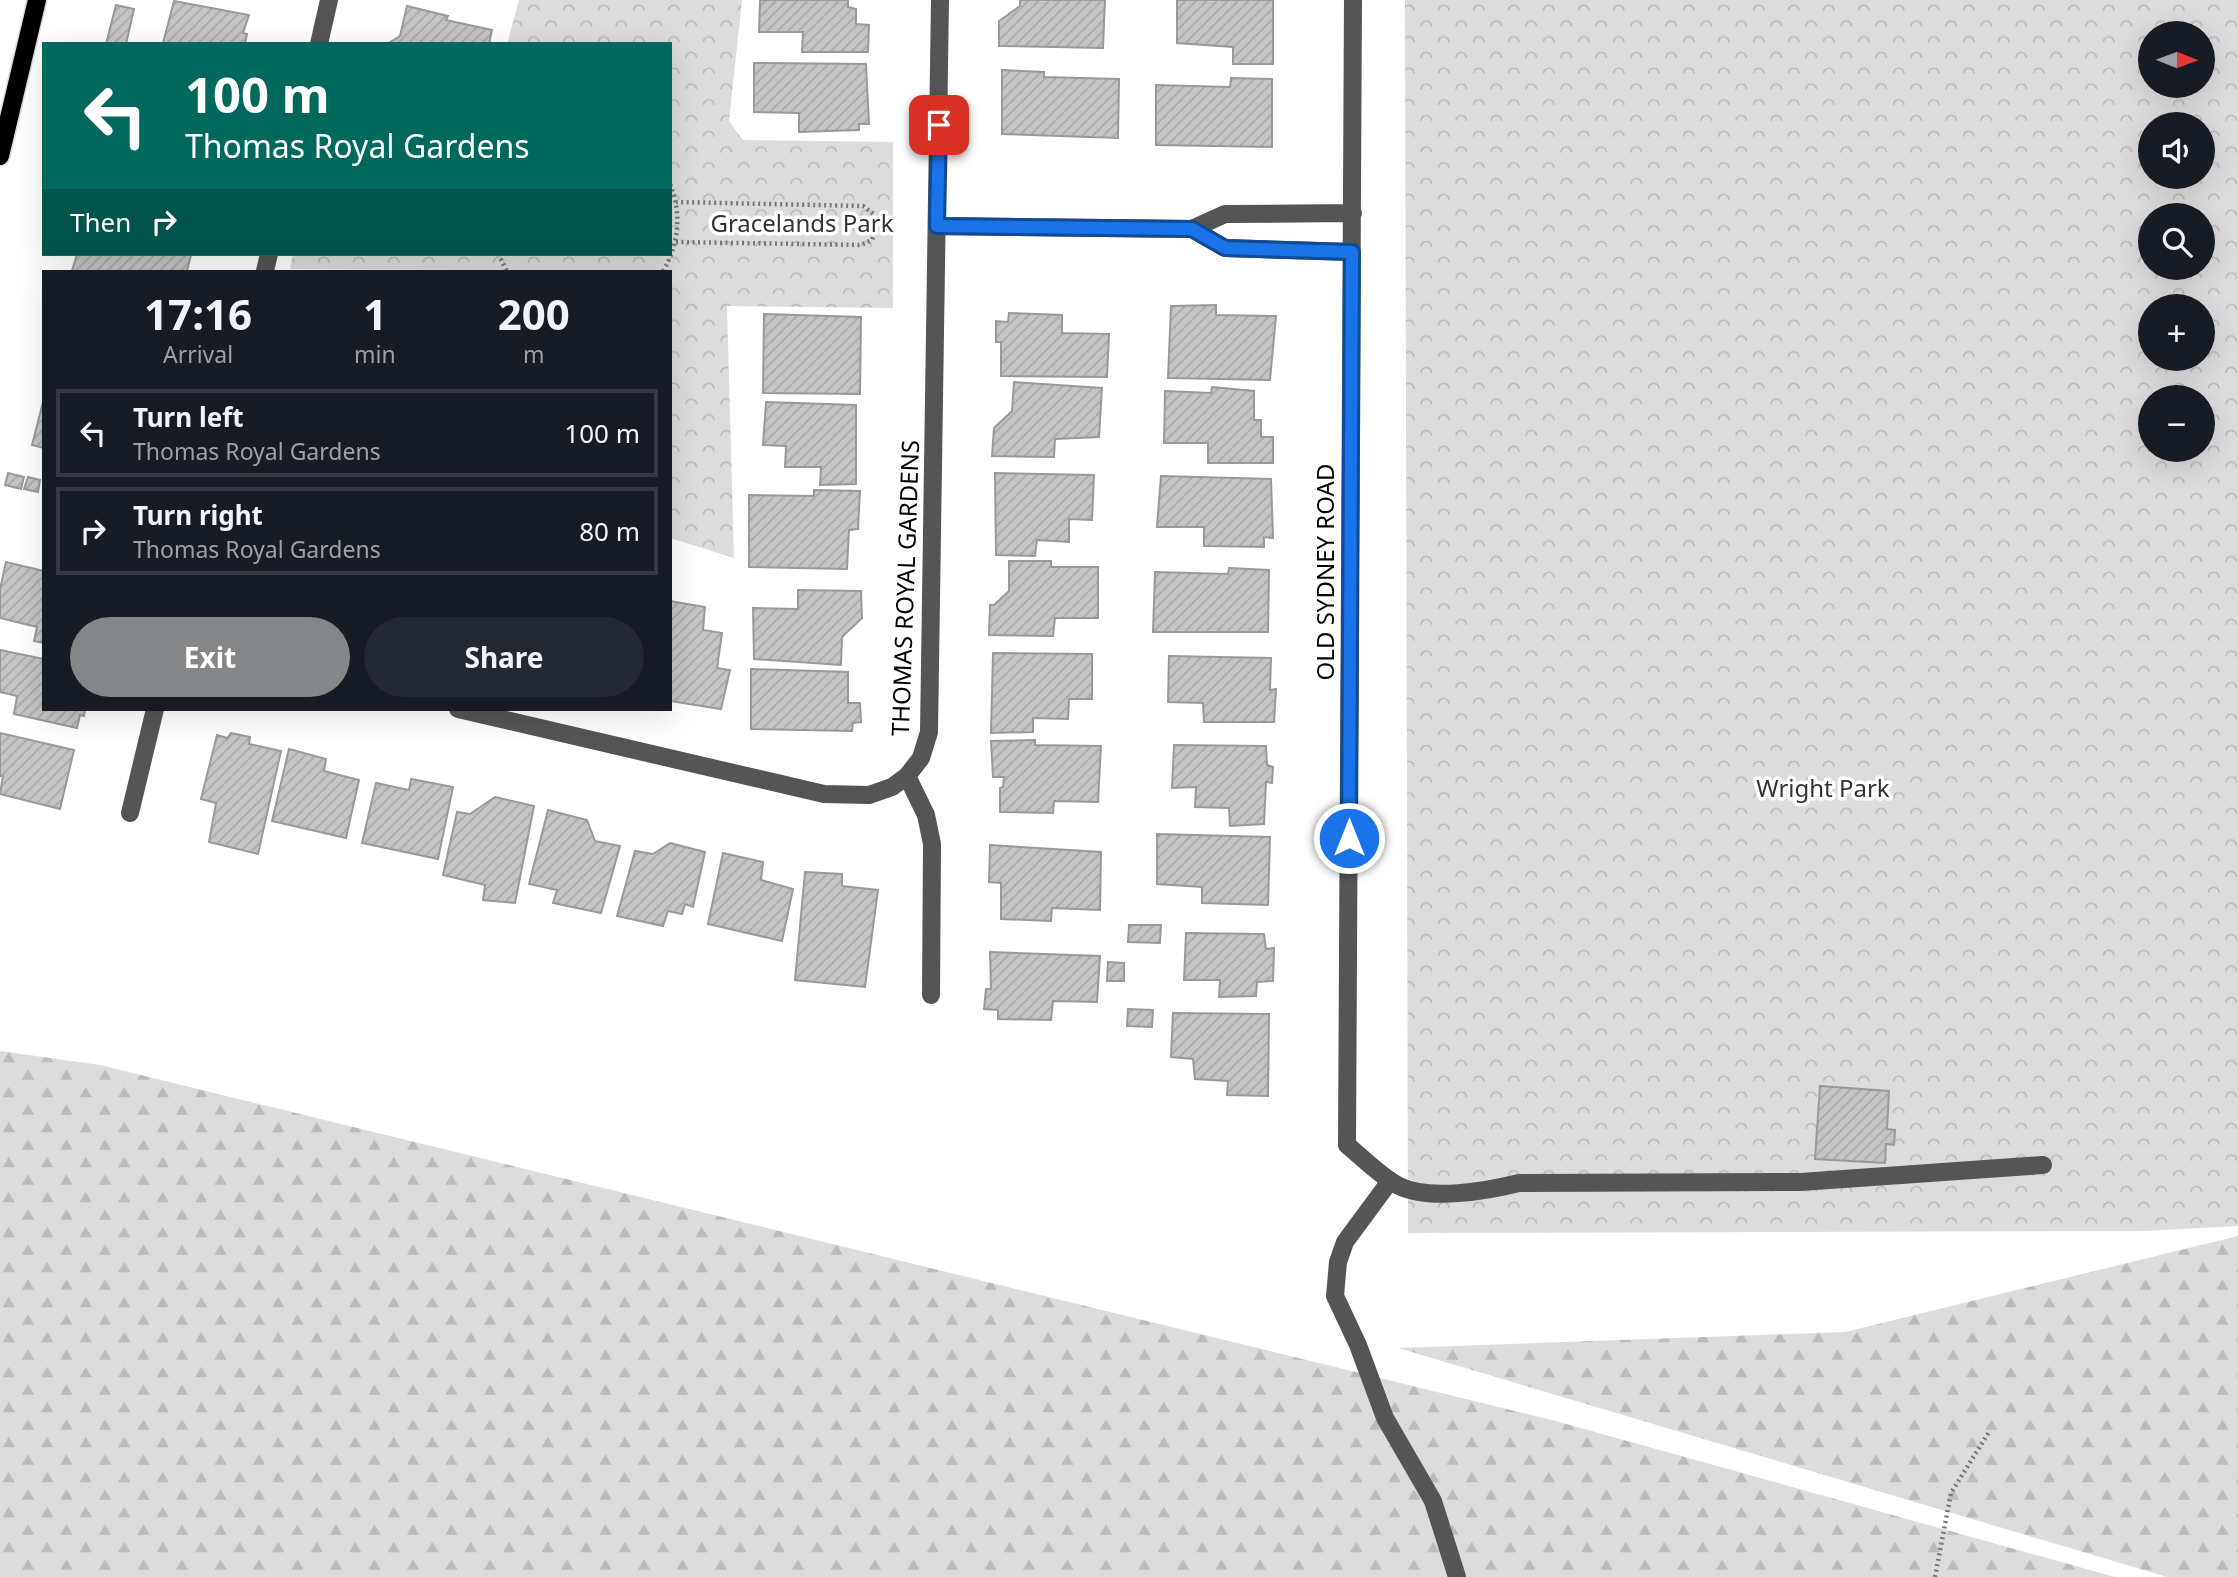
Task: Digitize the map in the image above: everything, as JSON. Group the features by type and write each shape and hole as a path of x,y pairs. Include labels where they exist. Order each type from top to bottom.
{"main road":[{"path":"0,156 37,0"}],"street":[{"path":"319,42 329,0"},
{"name":"THOMAS ROYAL GARDENS","path":"907,776 921,758 929,732 940,0"},
{"name":"OLD SYDNEY ROAD","path":"1353,0 1348,1145 1390,1181"},
{"path":"937,226 1192,229 1225,214 1353,213"},
{"path":"1192,229 1225,248 1352,252"},
{"path":"130,813 155,711"},
{"path":"466,711 811,793 869,794 892,787 907,776 926,815 932,844 931,995"},
{"path":"1457,1577 1433,1501 1385,1418 1358,1345 1335,1296 1338,1262 1345,1242 1390,1181 1404,1188 1426,1192 1473,1192 1518,1183 1801,1182 2043,1165"}],"path":[{"path":"672,190 676,202 676,242 672,251"},
{"path":"676,202 863,206 871,209 877,226 872,240 861,245 676,242"},
{"path":"1935,1577 1951,1493 1989,1432"}],"green space":[{"name":"Gracelands Park","path":"519,0 742,0 729,121 743,140 893,142 893,308 727,306 734,558 672,539 672,270 290,269 293,256 672,256 672,42 508,42"},
{"name":"Wright Park","path":"1405,0 2238,0 2238,1226 2144,1231 1408,1233"},
{"path":"0,1051 100,1065 1552,1420 2115,1577 0,1577"},
{"path":"2238,1236 2238,1577 2167,1577 1398,1348 1845,1332"}],"building":[{"path":"760,0 848,0 848,7 856,9 856,24 869,25 868,52 802,52 803,32 759,32"},
{"path":"1020,0 1105,0 1103,48 999,46 999,21 1020,6"},
{"path":"1177,0 1273,0 1273,64 1233,64 1233,47 1177,43"},
{"path":"174,1 249,15 243,33 247,34 245,42 163,42"},
{"path":"116,5 134,9 126,42 107,42"},
{"path":"407,6 448,16 446,20 492,30 489,42 390,42 400,36"},
{"path":"754,63 866,64 869,124 859,124 859,130 799,132 799,113 754,112"},
{"path":"1002,70 1044,72 1044,77 1119,79 1118,138 1002,134"},
{"path":"1231,78 1272,79 1272,147 1156,145 1156,85 1230,87"},
{"path":"76,256 191,256 187,270 72,270"},
{"path":"1216,305 1216,315 1276,316 1270,380 1168,378 1171,306"},
{"path":"1009,313 1062,315 1062,333 1109,334 1107,377 1001,376 1001,342 996,342 996,321 1008,322"},
{"path":"764,314 861,317 860,394 763,393"},
{"path":"1014,382 1102,388 1099,437 1055,439 1054,457 992,456 994,428 1012,411"},
{"path":"1212,387 1254,391 1254,420 1261,420 1261,437 1273,437 1273,463 1208,463 1208,443 1164,443 1165,391 1211,393"},
{"path":"766,402 856,405 856,484 820,485 821,467 785,467 786,446 763,445"},
{"path":"42,406 42,448 32,445"},
{"path":"8,473 24,477 21,489 5,485"},
{"path":"995,473 1094,475 1092,520 1069,519 1069,542 1037,540 1035,556 996,555"},
{"path":"1161,476 1271,479 1273,538 1264,537 1264,547 1204,546 1204,527 1157,527"},
{"path":"28,477 40,480 38,492 24,489"},
{"path":"814,490 860,491 858,529 849,530 847,569 749,567 749,495 814,496"},
{"path":"1009,561 1051,561 1051,567 1098,567 1098,618 1055,618 1053,636 989,635 990,605 994,605 1009,591"},
{"path":"6,562 42,571 42,643 34,641 37,627 0,618 0,589"},
{"path":"1229,568 1269,570 1268,632 1153,632 1155,572 1228,574"},
{"path":"798,590 861,591 862,618 842,637 841,665 754,659 753,608 798,609"},
{"path":"672,601 705,607 703,630 722,633 717,668 730,670 721,709 672,701"},
{"path":"0,650 42,659 42,711 85,711 84,716 80,715 77,728 14,714 17,696 0,692"},
{"path":"993,653 1092,654 1092,699 1069,699 1068,719 1033,718 1033,732 991,733"},
{"path":"1169,656 1271,658 1270,690 1276,689 1274,722 1204,722 1203,703 1168,702"},
{"path":"751,669 848,672 848,703 860,703 861,722 853,723 852,731 751,729"},
{"path":"0,733 74,750 60,809 0,794 3,776 0,776"},
{"path":"231,733 250,737 249,744 281,751 258,854 209,842 216,803 201,799 217,735 227,738"},
{"path":"1035,740 1035,745 1101,746 1098,802 1054,801 1053,813 1000,812 1000,788 1003,787 1004,777 993,777 991,741"},
{"path":"1174,745 1266,746 1267,765 1273,767 1272,783 1266,782 1264,824 1230,826 1229,808 1195,807 1196,787 1172,788"},
{"path":"289,749 326,759 324,771 359,780 346,838 272,821"},
{"path":"411,779 453,787 438,859 362,843 376,783 409,790"},
{"path":"495,797 534,806 515,903 483,900 485,885 443,875 457,812 470,814"},
{"path":"548,810 587,820 595,841 620,846 601,913 553,903 557,890 529,884"},
{"path":"1157,834 1270,837 1268,905 1202,903 1202,887 1157,884"},
{"path":"670,843 705,852 693,907 685,904 682,914 668,911 663,926 617,916 635,851 653,854"},
{"path":"990,845 1101,852 1100,910 1052,908 1051,921 1001,919 1001,883 989,882"},
{"path":"723,853 763,862 761,880 793,889 782,941 708,924"},
{"path":"805,872 842,874 842,886 878,890 865,987 795,980"},
{"path":"1129,925 1161,925 1160,943 1128,942"},
{"path":"1186,933 1264,934 1266,949 1274,948 1273,981 1257,982 1256,996 1219,997 1220,980 1184,980"},
{"path":"990,952 1100,956 1097,1002 1053,1001 1051,1020 998,1019 998,1010 984,1009 986,989 991,989"},
{"path":"1108,962 1124,963 1124,981 1107,981"},
{"path":"1128,1009 1153,1010 1152,1027 1127,1026"},
{"path":"1173,1013 1269,1014 1268,1096 1227,1095 1228,1081 1195,1079 1193,1059 1171,1057"},
{"path":"1820,1086 1889,1091 1887,1129 1895,1130 1894,1145 1886,1144 1885,1163 1815,1159"}],"route":[{"path":"939,125 937,226 1192,229 1225,248 1352,252 1349,838"}]}
